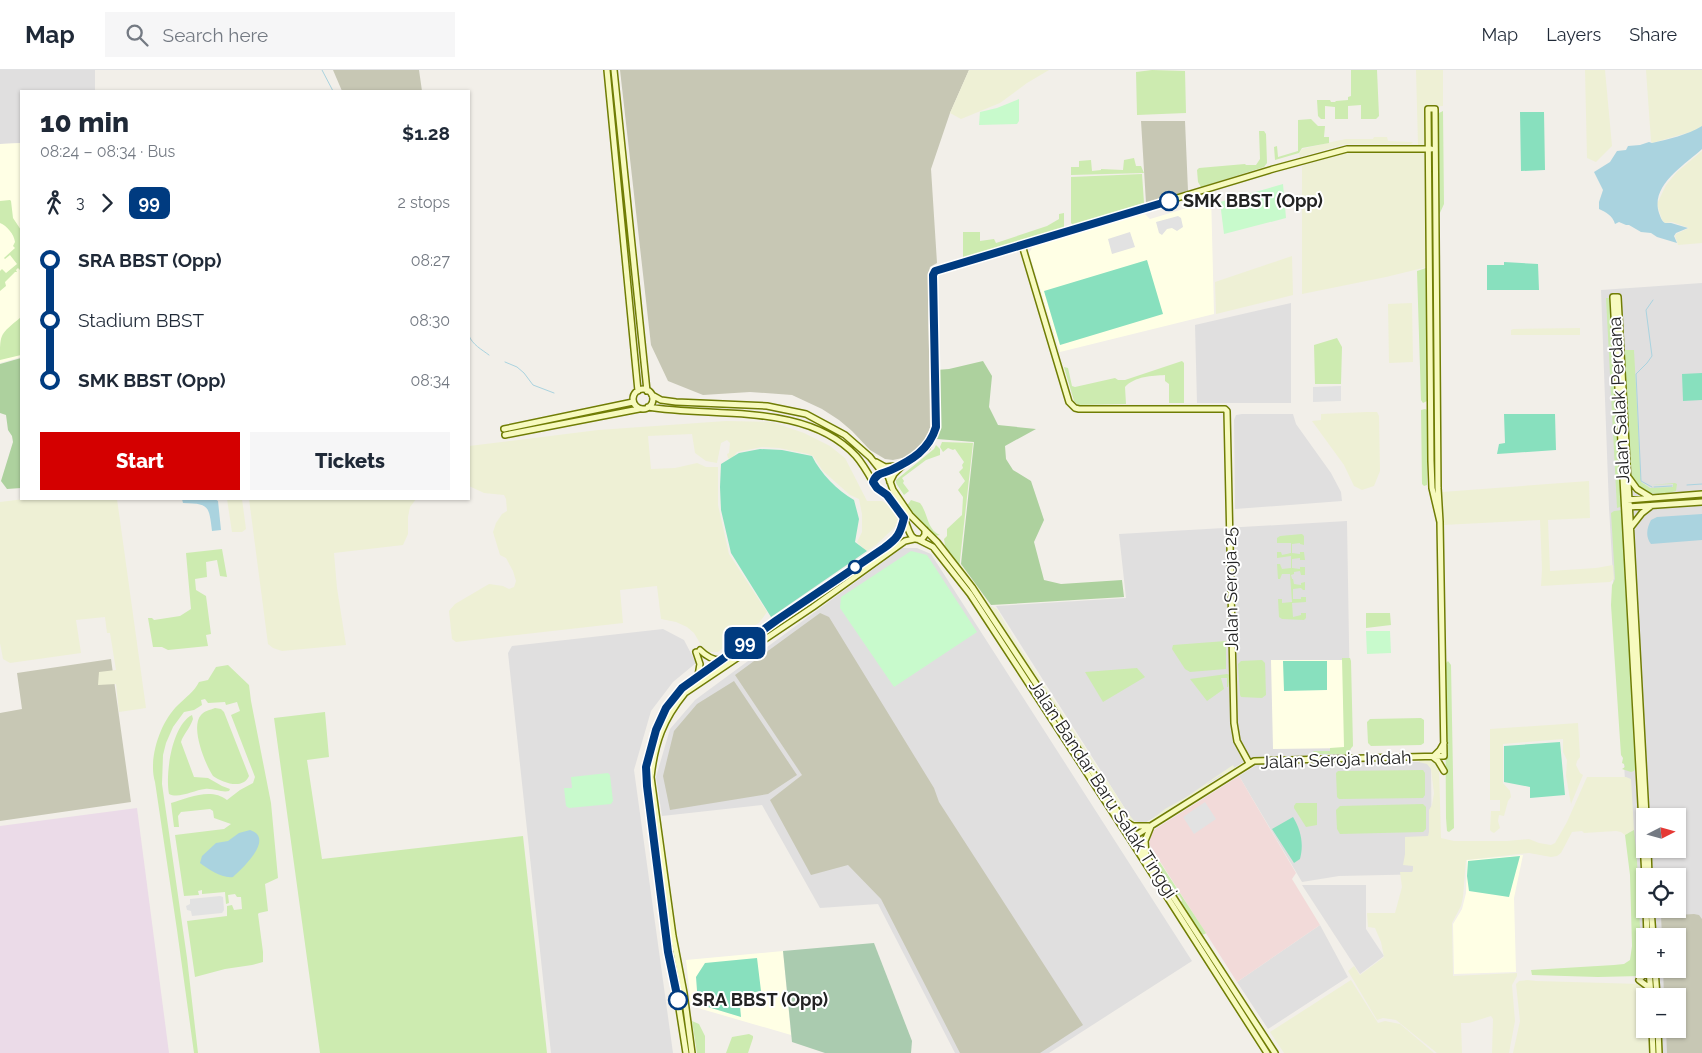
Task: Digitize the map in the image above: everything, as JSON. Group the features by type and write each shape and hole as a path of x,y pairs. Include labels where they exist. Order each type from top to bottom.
{"street":[{"path":"606,70 638,391 634,396 633,402"},
{"path":"614,70 647,391"},
{"path":"1432,149 1428,109 1435,109 1432,149 1431,462 1432,488 1440,522 1444,742 1440,750 1433,757 1444,771"},
{"path":"873,482 875,477 906,462 927,447 936,427 933,275 935,271 1347,148 1432,149"},
{"name":"Jalan Seroja 25","path":"1022,245 1071,406 1079,409 1225,409 1228,411 1234,728 1237,741 1250,763"},
{"name":"Jalan Salak Perdana","path":"1627,500 1614,297 1618,297 1628,476 1627,507 1645,868"},
{"path":"638,391 647,391 661,400 767,406 806,414 845,435 870,457 885,467 899,466"},
{"path":"648,407 652,402 652,395"},
{"path":"633,402 639,408"},
{"path":"633,402 505,432 648,407 788,420 809,426 830,436 846,447 863,464 877,488 887,495 904,518 910,534 917,540"},
{"name":"Jalan Bandar Baru Salak Tinggi","path":"870,457 890,482 893,490 910,515 937,542 972,588 1050,705 1121,817 1132,838 1274,1053"},
{"path":"890,482 894,474 906,462"},
{"path":"1628,476 1637,489 1650,498"},
{"path":"1627,500 1702,494"},
{"path":"1627,507 1702,502"},
{"path":"1630,528 1642,512 1651,505"},
{"name":"Jalan Salak Perdana","path":"1627,507 1630,528 1646,808"},
{"path":"686,1053 668,952 646,767 656,730 666,708 682,688 777,620 895,540 901,531 904,518"},
{"path":"692,1053 684,993 673,936 651,777 653,756 661,730 671,710 685,693 782,628 898,546 905,542 917,540 925,535 925,530"},
{"name":"Jalan Bandar Baru Salak Tinggi","path":"917,540 933,547 970,594 1132,838 1267,1053"},
{"path":"777,620 782,628"},
{"path":"698,676 700,664 698,651 715,660 721,660"},
{"name":"Jalan Seroja Indah","path":"1132,838 1256,761 1444,756 1444,742"},
{"path":"1121,817 1133,826 1152,826"},
{"path":"1147,858 1145,841 1152,826"},
{"path":"1641,978 1639,980 1647,988"},
{"path":"1651,988 1652,980"},
{"path":"1652,980 1654,988"},
{"path":"1652,1038 1653,1053"},
{"path":"1658,1038 1659,1053"}],"shaded area":[{"path":"0,70 95,70 95,90 20,90 20,143 0,144"},
{"path":"333,70 419,70 422,90 342,90"},
{"path":"620,70 969,70 950,113 931,169 937,263 930,267 928,276 930,428 927,437 918,449 907,457 893,460 885,459 870,450 839,420 822,409 792,395 750,392 703,395 668,381 651,345"},
{"path":"969,70 1049,70 1027,83 1000,103 961,119 950,113"},
{"path":"1416,70 1443,70 1443,106 1427,107 1426,144 1421,146 1418,145"},
{"path":"1585,70 1605,70 1612,146 1596,162 1587,158"},
{"path":"1646,70 1702,70 1702,126 1694,131 1652,143"},
{"path":"1141,121 1185,121 1188,191 1146,203"},
{"path":"1374,137 1387,137 1388,141 1413,142 1411,144 1345,144 1300,157 1299,154 1302,149 1336,141 1373,139"},
{"path":"20,143 20,357 0,363 0,144"},
{"path":"1423,151 1426,156 1427,267 1302,294 1302,166 1345,152"},
{"path":"1702,151 1702,243 1678,245 1676,234 1689,228 1672,222 1665,223 1662,220 1657,204 1666,185 1677,172"},
{"path":"1211,193 1214,314 1060,352 1029,253 1033,246 1145,214 1150,219 1187,208 1186,201"},
{"path":"1178,216 1181,218 1183,227 1177,231 1172,228 1167,229 1162,235 1159,233 1156,222"},
{"path":"1130,232 1135,247 1112,254 1108,239"},
{"path":"1292,256 1293,295 1216,314 1215,282"},
{"path":"1702,283 1702,1053 1641,1053 1640,1038 1686,1038 1686,988 1637,988 1637,978 1686,978 1686,928 1636,928 1636,968 1609,508 1601,290"},
{"path":"1291,303 1291,403 1197,403 1195,325"},
{"path":"1412,303 1413,362 1389,363 1388,304"},
{"path":"1580,328 1580,335 1511,335 1511,330 1513,329"},
{"path":"1341,386 1341,401 1313,402 1313,387"},
{"path":"1377,412 1379,416 1380,471 1374,486 1362,490 1354,486 1344,465 1312,421 1321,420 1321,414"},
{"path":"1293,414 1296,424 1331,473 1341,492 1342,501 1235,509 1234,420 1236,415"},
{"path":"726,421 772,422 804,433 830,446 845,458 867,501 882,501 890,506 898,519 896,526 876,545 867,551 865,550 857,542 862,532 862,514 859,499 850,495 823,471 813,456 808,454 779,448 762,447 737,452 731,460 727,454 729,453 730,443 727,440 721,443 717,463 706,461 695,453 692,434 648,436 651,469 675,468 697,463 706,467 718,467 718,505 729,554 767,612 759,623 744,631 718,652 709,652 704,650 694,633 687,627 676,622 661,619 657,586 620,590 623,623 456,642 452,639 449,611 455,604 489,584 509,589 514,587 516,581 506,558 500,555 493,532 502,514 507,511 506,499 504,495 484,493 470,486 470,446 598,430"},
{"path":"1589,481 1590,518 1548,520 1550,571 1613,565 1614,579 1610,582 1541,586 1540,520 1443,525 1442,492"},
{"path":"20,500 117,500 146,708 119,712 116,684 98,685 99,672 116,670 110,633 107,633 105,617 76,620 81,653 10,663 3,659 0,643 0,502"},
{"path":"227,500 242,500 246,529 242,532 232,532"},
{"path":"249,500 415,500 410,507 408,534 403,545 334,553 337,588 346,645 282,651 268,644"},
{"path":"1347,521 1351,762 1431,762 1432,874 1339,876 1302,882 1239,776 1255,766 1250,758 1145,823 1133,821 996,606 1126,598 1119,534"},
{"path":"902,548 917,548 931,554 1192,961 1049,1053 955,1053 878,904 820,908 762,805 662,816 656,777 670,729 695,700"},
{"path":"960,563 991,606 997,609 1100,771 1094,770 959,568"},
{"path":"820,613 829,617 934,788 939,802 1083,1025 1040,1053 960,1053 881,899 848,865 811,875 770,800 802,775 735,675"},
{"path":"663,629 684,640 696,663 673,682 651,711 634,770 673,1053 551,1053 508,653 512,646"},
{"path":"111,659 131,802 0,821 0,713 22,709 17,673"},
{"path":"1271,660 1350,660 1351,748 1273,749"},
{"path":"734,681 797,775 768,794 670,810 663,776 674,731 697,704"},
{"path":"1578,723 1580,757 1576,765 1583,775 1571,804 1566,776 1567,760 1563,752 1563,739 1503,744 1503,783 1510,791 1511,797 1504,816 1499,815 1500,828 1494,833 1492,832 1490,830 1491,811 1500,811 1500,800 1490,800 1490,729"},
{"path":"1420,759 1432,759 1439,767 1441,838 1454,841 1529,839 1551,845 1555,843 1567,822 1587,777 1626,777 1631,779 1634,830 1625,835 1616,831 1572,832 1561,853 1557,856 1551,857 1529,853 1466,860 1461,906 1452,923 1453,976 1517,973 1512,985 1515,1021 1509,1053 1492,1053 1493,1019 1491,1016 1469,1023 1461,1023 1462,1053 1437,1053 1396,1020 1383,1018 1377,1020 1348,971 1354,966 1360,975 1384,957 1381,942 1375,928 1368,927 1367,913 1395,913 1402,887 1400,872 1412,872 1413,870 1413,866 1403,865 1405,837 1428,836 1429,810 1434,793 1431,769 1427,764 1419,762"},
{"path":"1233,765 1235,769 1227,775 1221,775 1208,783 1207,787 1153,823 1144,826 1134,825 1127,821 1102,781 1103,774 1127,812 1140,825 1150,821 1165,809 1185,798"},
{"path":"1239,776 1296,873 1292,879 1320,925 1237,982 1149,844 1152,831"},
{"path":"1205,802 1216,819 1194,834 1183,817"},
{"path":"137,808 169,1053 0,1053 0,826"},
{"path":"1523,855 1514,898 1516,972 1454,974 1453,924 1462,909 1466,893 1467,860"},
{"path":"1302,885 1366,885 1366,929 1384,956 1360,974"},
{"path":"223,897 224,910 222,913 192,916 191,911 187,910 186,906 190,904 190,899"},
{"path":"1686,914 1699,915 1702,919 1702,1053 1667,1053 1666,1038 1686,1038 1686,988 1664,988 1663,978 1686,978 1686,928 1662,928 1661,918 1686,918"},
{"path":"1320,925 1348,977 1268,1029 1237,982"},
{"path":"874,943 912,1041 911,1053 825,1053 792,1042 783,951"},
{"path":"783,951 791,1035 691,1006 686,960"},
{"path":"1351,980 1378,1023 1385,1021 1400,1024 1434,1053 1284,1053 1270,1032"},
{"path":"1519,981 1641,984 1645,988 1636,988 1636,1038 1649,1038 1650,1053 1513,1053 1520,1021 1516,984"}],"green space":[{"path":"1152,70 1185,71 1186,113 1137,115 1136,72"},
{"path":"1351,70 1377,70 1379,116 1376,119 1361,119 1361,105 1348,106 1348,119 1335,119 1335,107 1325,106 1325,119 1321,119 1318,116 1317,100 1335,102 1348,100 1348,97 1351,96"},
{"path":"1019,99 1019,121 1017,124 979,125 980,112 997,108"},
{"path":"1443,111 1444,204 1438,215 1437,114"},
{"path":"1520,112 1544,112 1545,170 1521,171"},
{"path":"1311,119 1318,126 1325,126 1324,137 1329,137 1329,143 1302,148 1299,153 1275,160 1274,147 1277,146 1278,157 1298,151 1298,120"},
{"path":"1259,131 1264,131 1266,134 1267,163 1264,167 1201,187 1198,182 1197,170 1199,168 1245,164 1256,165 1260,159"},
{"path":"1134,158 1136,166 1141,166 1144,173 1071,175 1071,167 1079,167 1079,161 1091,160 1092,171 1101,169 1123,170 1124,160"},
{"path":"1142,174 1144,203 1074,226 1071,223 1071,177"},
{"path":"1283,184 1286,218 1224,234 1220,202"},
{"path":"0,201 11,201 13,218 20,228 20,270 18,268 16,270 17,272 5,282 6,286 0,291 0,271 2,269 6,273 17,264 10,255 4,258 15,248 13,246 15,242 10,231 0,223"},
{"path":"1064,213 1064,227 1061,231 963,261 963,232 980,232 980,241 994,239 996,243 1047,226 1059,219 1059,214"},
{"path":"1147,260 1163,314 1060,345 1044,291"},
{"path":"1504,262 1538,264 1539,290 1487,290 1487,265 1504,265"},
{"path":"1426,268 1427,401 1423,403 1421,400 1417,271"},
{"path":"1606,298 1611,298 1623,506 1617,508"},
{"path":"20,318 20,355 0,360 1,339 9,327"},
{"path":"1337,338 1342,347 1341,384 1315,384 1314,345"},
{"path":"1623,350 1634,350 1641,482 1650,488 1673,487 1673,484 1650,485 1675,483 1677,484 1676,491 1663,494 1651,493 1640,488 1632,477"},
{"path":"20,358 20,488 7,489 1,481 13,442 8,430 6,415 0,413 0,364"},
{"path":"983,361 992,376 989,407 998,425 1036,429 1005,446 1006,459 1013,470 1031,481 1044,520 1034,542 1044,580 1061,584 1122,580 1124,597 991,605 961,564 974,442 937,439 936,370"},
{"path":"1182,361 1184,363 1184,403 1169,403 1169,384 1165,381 1165,375 1144,377 1129,383 1125,387 1126,404 1078,405 1074,401 1064,367 1068,368 1072,386 1075,387 1115,378 1125,380"},
{"path":"1702,373 1702,400 1683,401 1682,374"},
{"path":"1421,410 1427,410 1427,485 1424,486 1422,484"},
{"path":"1504,414 1555,414 1556,450 1497,454 1499,444 1505,443"},
{"path":"942,442 973,443 959,569 946,551 944,539 947,536 947,529 962,515 963,497 958,490 965,481 959,472 963,468 964,462 955,449 948,448 943,452 940,447"},
{"path":"936,445 940,449 940,455 926,460 902,478 909,491 904,495 896,480 934,449"},
{"path":"760,449 782,450 812,456 830,481 854,500 859,519 855,542 867,551 771,617 731,553 721,510 721,464 739,453"},
{"path":"911,500 920,503 930,525 940,535 934,536 906,507"},
{"path":"1622,510 1636,767 1631,772 1622,769 1625,767 1622,763 1623,758 1621,755 1611,605 1612,585 1615,579 1611,513"},
{"path":"1302,534 1304,536 1304,545 1300,543 1292,544 1292,553 1300,554 1300,552 1304,552 1305,560 1300,560 1300,558 1292,559 1292,568 1300,569 1300,567 1305,567 1305,575 1301,575 1300,571 1294,572 1291,575 1294,584 1301,585 1301,583 1305,582 1305,590 1301,588 1293,589 1293,599 1306,597 1306,602 1292,603 1293,617 1306,613 1306,618 1304,620 1282,619 1279,617 1278,599 1282,599 1282,603 1292,602 1290,574 1282,574 1280,579 1278,579 1277,564 1280,564 1282,569 1291,568 1291,556 1277,558 1277,552 1281,552 1282,555 1291,553 1291,543 1277,543 1277,538 1280,536"},
{"path":"222,549 227,577 220,576 217,560 206,562 207,577 195,579 196,590 206,596 211,634 206,635 208,646 168,650 162,647 153,647 148,618 154,620 180,616 191,609 186,553"},
{"path":"911,551 927,555 977,632 894,687 840,608 841,597"},
{"path":"1366,613 1390,613 1391,625 1366,628"},
{"path":"1366,631 1390,631 1391,653 1367,654"},
{"path":"1226,641 1226,669 1190,672 1185,669 1172,649 1173,645"},
{"path":"1342,658 1350,658 1351,661 1353,746 1346,754 1316,754 1313,751 1330,751 1330,748 1344,747"},
{"path":"1262,660 1265,663 1266,695 1262,698 1241,697 1238,664 1241,661"},
{"path":"1283,661 1327,661 1327,690 1284,691"},
{"path":"1448,661 1451,665 1454,828 1449,832 1447,831 1446,818 1445,664"},
{"path":"228,665 249,685 271,803 278,878 265,884 268,911 258,914 263,962 195,977 187,921 227,916 227,906 232,905 234,910 242,909 241,897 237,897 235,894 228,895 229,903 226,904 225,892 202,894 202,890 198,891 199,895 184,896 175,835 224,829 231,824 214,818 213,811 210,809 181,812 178,816 179,827 174,827 171,803 192,796 207,794 221,796 227,800 253,783 255,777 231,715 240,711 237,702 226,705 225,702 208,703 205,699 201,700 202,705 194,710 184,712 173,727 163,755 162,784 187,958 198,1053 194,1053 153,763 157,741 172,712 199,682 208,680 216,667"},
{"path":"1137,668 1145,677 1103,702 1085,672"},
{"path":"1230,675 1228,687 1227,678 1221,678 1224,689 1207,701 1190,679"},
{"path":"215,708 221,709 224,712 249,776 242,783 227,783 213,776 203,755 198,736 198,721 204,712"},
{"path":"325,712 329,757 307,760 322,859 523,836 547,1053 320,1053 274,718"},
{"path":"192,715 192,722 181,742 194,777 208,778 230,789 229,791 205,789 182,795 169,794 169,763 175,739 185,720"},
{"path":"1421,718 1424,720 1424,743 1421,745 1371,746 1368,743 1367,722 1370,719"},
{"path":"1560,742 1565,795 1530,798 1530,787 1504,782 1504,746"},
{"path":"1423,770 1425,773 1425,795 1423,798 1339,799 1337,797 1336,773 1338,771"},
{"path":"608,773 610,775 613,801 611,804 569,808 566,806 564,788 572,788 571,777"},
{"path":"1296,803 1317,803 1317,825 1306,827 1294,808"},
{"path":"1423,804 1426,807 1426,829 1423,832 1340,834 1337,829 1336,810 1340,806"},
{"path":"1293,817 1300,832 1302,843 1300,859 1294,863 1272,829"},
{"path":"1634,830 1637,868 1636,918 1640,918 1640,928 1636,928 1636,976 1532,975 1531,970 1624,964 1630,960 1632,946 1630,875 1625,835"},
{"path":"1146,841 1205,934 1200,935 1180,904 1182,900 1179,895 1175,896 1160,874 1148,851"},
{"path":"1520,856 1509,897 1469,891 1468,861"},
{"path":"757,958 761,991 739,995 741,1017 698,1004 696,977 705,963"},
{"path":"692,1021 699,1024 705,1036 705,1053 697,1053"},
{"path":"749,1034 753,1038 748,1053 726,1053 732,1037"}],"water":[{"path":"1702,126 1702,149 1671,176 1660,193 1658,203 1661,219 1665,223 1688,228 1676,233 1674,236 1677,243 1657,237 1651,233 1641,232 1629,225 1619,222 1615,224 1609,215 1599,209 1603,190 1594,172 1610,162 1617,151 1626,150 1628,146 1652,143 1678,136"},
{"path":"182,500 218,501 221,530 212,531 210,515 206,507 198,504 183,503"},
{"path":"1702,514 1702,540 1651,544 1649,541 1647,532 1651,520 1657,517"},
{"path":"250,830 257,834 259,839 258,846 255,853 233,877 220,875 200,863 202,856 216,843 228,841 239,833"}],"waterway":[{"path":"322,70 332,90"},
{"path":"1652,487 1641,481 1636,374 1652,356 1646,310 1653,300"},
{"path":"470,338 489,355"},
{"path":"505,362 517,367 533,385 554,393"},
{"path":"1687,485 1702,484"},
{"path":"1654,487 1672,486"}],"bus line":[{"name":"99","path":"678,1000 668,952 646,767 656,730 666,708 682,688 777,620 884,548 898,536 904,518 887,495 877,488 873,482 878,474 892,470 927,447 934,434 936,427 933,275 935,271 941,268 957,266 1067,230 1169,201"}],"place":[{"name":"SMK BBST (Opp)","path":"1169,201"},
{"name":"SRA BBST (Opp)","path":"678,1000"}]}
